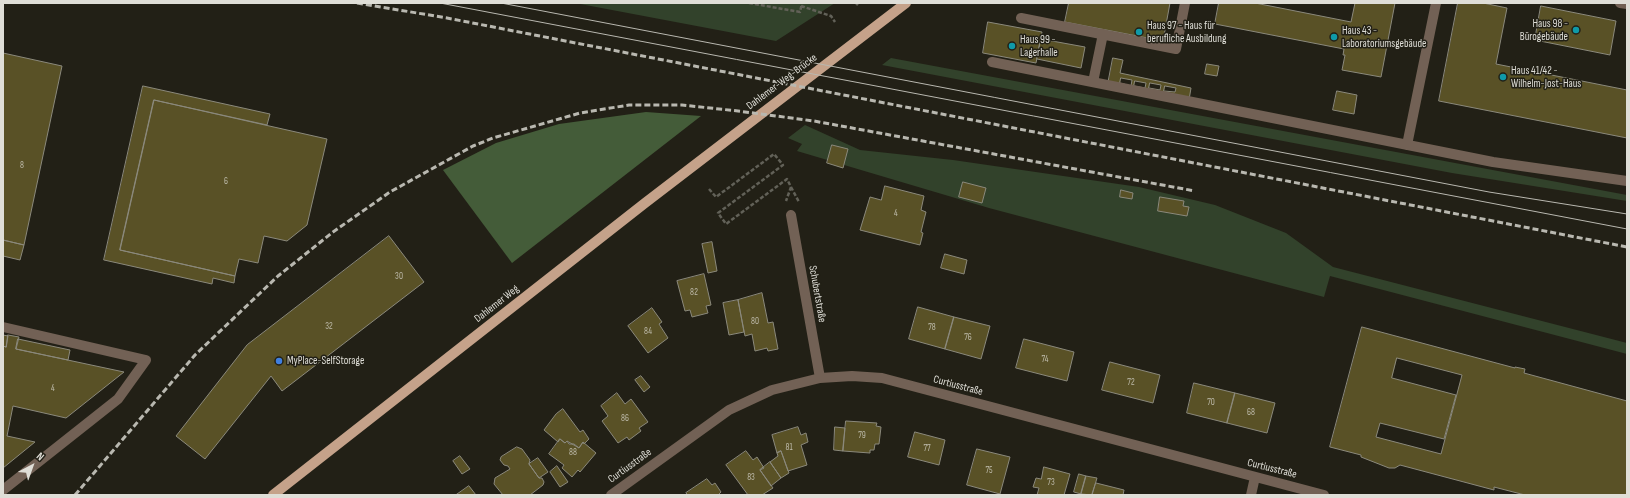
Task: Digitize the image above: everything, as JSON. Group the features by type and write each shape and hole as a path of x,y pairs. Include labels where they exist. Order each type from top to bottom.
{"main road":[{"name":"Dahlemer-Weg-Brücke","path":"736,133 906,3"},
{"name":"Dahlemer Weg","path":"273,495 736,133"}],"street":[{"path":"1021,18 1176,49 1185,3"},
{"path":"1407,145 1436,3"},
{"path":"1620,3 1627,4"},
{"path":"1093,82 1102,34"},
{"path":"992,62 1493,162 1627,181"},
{"name":"Schubertstraße","path":"791,215 820,378"},
{"path":"3,328 146,360 118,399 3,490"},
{"name":"Curtiusstraße","path":"611,495 729,410 772,390 820,378 852,376 882,378 1255,478 1324,495"},
{"path":"1251,495 1255,478"}],"path":[{"path":"749,3 800,12 801,5 831,16 835,22"},
{"path":"709,189 716,197 774,154 782,166 718,213 726,224 787,179 791,187 784,207 791,215"}],"green space":[{"path":"575,3 835,3 776,41"},
{"path":"891,58 1627,195 1627,201 1452,173 882,65"},
{"path":"646,112 701,116 512,263 443,170 496,143 559,124"},
{"path":"805,125 860,150 953,160 1139,187 1215,205 1286,233 1333,267 1627,343 1627,354 1330,276 1324,297 989,208 797,151 802,144 788,138"}],"building":[{"name":"Haus 97 - Haus für berufliche Ausbildung","path":"1069,3 1170,3 1163,41 1065,22"},
{"name":"Haus 43 - Laboratoriumsgebäude","path":"1219,3 1255,3 1351,22 1355,3 1395,3 1381,77 1342,70 1345,55 1343,55 1344,49 1215,24"},
{"name":"Haus 41/42 - Wilhelm-Jost-Haus","path":"1458,3 1483,3 1507,8 1496,64 1627,90 1627,138 1439,101"},
{"name":"Haus 98 - Bürogebäude","path":"1541,6 1616,21 1610,55 1535,40"},
{"name":"Haus 99 - Lagerhalle","path":"988,22 1042,32 1036,63 983,53"},
{"path":"1041,39 1085,47 1081,68 1037,59"},
{"path":"3,53 62,66 24,245 3,240"},
{"path":"1113,58 1123,60 1120,73 1191,88 1189,100 1108,84","holes":["1121,78 1132,80 1131,86 1120,83","1135,81 1146,83 1145,88 1134,86","1150,83 1161,85 1160,90 1149,88","1165,86 1176,88 1175,92 1164,91"]},
{"path":"1207,64 1219,66 1217,76 1205,74"},
{"path":"143,86 270,114 267,125 154,100 120,250 235,276 234,283 213,278 212,284 104,260"},
{"path":"1337,91 1357,95 1354,114 1333,110"},
{"path":"154,100 327,139 307,225 287,241 264,236 258,263 239,259 235,276 120,250"},
{"path":"832,145 848,149 843,168 827,163"},
{"path":"963,182 986,188 982,203 959,197"},
{"path":"885,186 924,196 921,210 926,212 921,232 923,233 920,245 860,230 870,197 881,200"},
{"path":"1121,190 1133,193 1132,199 1120,197"},
{"path":"1160,197 1184,201 1183,206 1189,207 1187,216 1158,211"},
{"name":"MyPlace-SelfStorage","path":"389,236 424,282 282,391 271,376 205,459 176,436 247,345"},
{"path":"3,240 24,245 20,260 3,256"},
{"path":"712,242 717,271 708,273 702,244"},
{"path":"945,254 967,260 964,274 941,268"},
{"path":"704,274 711,305 706,306 708,313 692,317 690,310 685,311 677,281"},
{"path":"762,293 768,323 773,322 778,349 768,351 767,348 755,351 752,334 745,336 738,300"},
{"path":"738,300 744,332 729,335 723,303"},
{"path":"918,307 954,317 945,349 909,339"},
{"path":"652,308 662,322 659,324 668,338 648,353 628,326"},
{"path":"954,317 990,326 981,359 945,349"},
{"path":"1362,327 1515,368 1525,369 1524,373 1627,401 1627,495 1525,495 1494,487 1494,490 1400,465 1395,468 1389,468 1361,457 1361,455 1330,447","holes":["1397,358 1462,375 1441,454 1376,437 1380,423 1444,439 1456,395 1392,378"]},
{"path":"3,335 8,336 6,347 3,346"},
{"path":"8,335 19,337 16,349 124,372 66,418 13,406 7,436 35,442 3,468 3,346 6,347"},
{"path":"18,339 70,350 68,360 16,349"},
{"path":"1024,339 1074,352 1067,381 1016,368"},
{"path":"1110,362 1160,375 1153,403 1102,390"},
{"path":"641,376 650,387 644,392 635,380"},
{"path":"1194,383 1235,393 1227,423 1187,413"},
{"path":"617,393 625,404 631,399 648,422 639,428 641,431 629,440 627,437 618,443 602,421 608,416 601,406"},
{"path":"1235,393 1275,403 1267,433 1227,423"},
{"path":"563,409 580,432 583,430 589,439 584,444 583,442 579,448 567,441 565,443 560,439 558,442 544,430 556,414"},
{"path":"846,421 877,423 876,426 881,427 879,444 875,444 874,450 870,450 870,453 843,451"},
{"path":"798,427 801,435 806,433 808,442 801,445 807,465 788,471 781,451 777,453 772,435"},
{"path":"835,427 845,428 843,451 834,450"},
{"path":"915,432 945,440 939,465 908,457"},
{"path":"560,439 565,443 567,441 569,444 574,444 579,448 583,442 596,453 580,472 578,470 572,477 562,468 564,465 549,454"},
{"path":"517,447 522,449 530,460 529,464 539,478 542,478 544,482 543,485 530,495 503,495 494,484 495,478 510,469 500,460 501,457"},
{"path":"977,449 1010,457 1000,494 967,485"},
{"path":"746,451 753,460 757,457 764,468 760,470 773,488 762,495 748,495 726,465"},
{"path":"781,451 789,473 781,478 770,462 778,456 777,453"},
{"path":"460,456 470,469 462,474 453,461"},
{"path":"538,458 548,472 539,478 529,464"},
{"path":"770,462 781,478 771,486 760,470"},
{"path":"557,466 568,482 560,487 550,472"},
{"path":"1044,467 1070,474 1064,495 1037,495 1039,488 1033,487 1036,478 1041,479"},
{"path":"1079,474 1086,476 1081,494 1074,492"},
{"path":"1086,476 1097,478 1092,495 1081,494"},
{"path":"707,479 712,485 715,483 721,492 718,495 688,495 686,493"},
{"path":"1096,483 1124,490 1123,495 1092,495"},
{"path":"469,486 476,495 456,495"}],"tram line":[{"path":"440,3 1627,229"},
{"path":"501,3 1489,192 1627,214"}],"railway":[{"path":"357,3 447,18 1627,247"},
{"path":"75,495 195,355 278,276 333,232 390,192 473,146 493,138 580,113 629,105 682,105 738,111 814,121 1195,191"}],"place":[{"name":"Haus 98 - Bürogebäude","path":"1576,30"},
{"name":"Haus 97 - Haus für berufliche Ausbildung","path":"1139,32"},
{"name":"Haus 43 - Laboratoriumsgebäude","path":"1334,37"},
{"name":"Haus 99 - Lagerhalle","path":"1012,46"},
{"name":"Haus 41/42 - Wilhelm-Jost-Haus","path":"1503,77"},
{"name":"MyPlace-SelfStorage","path":"279,361"}]}
